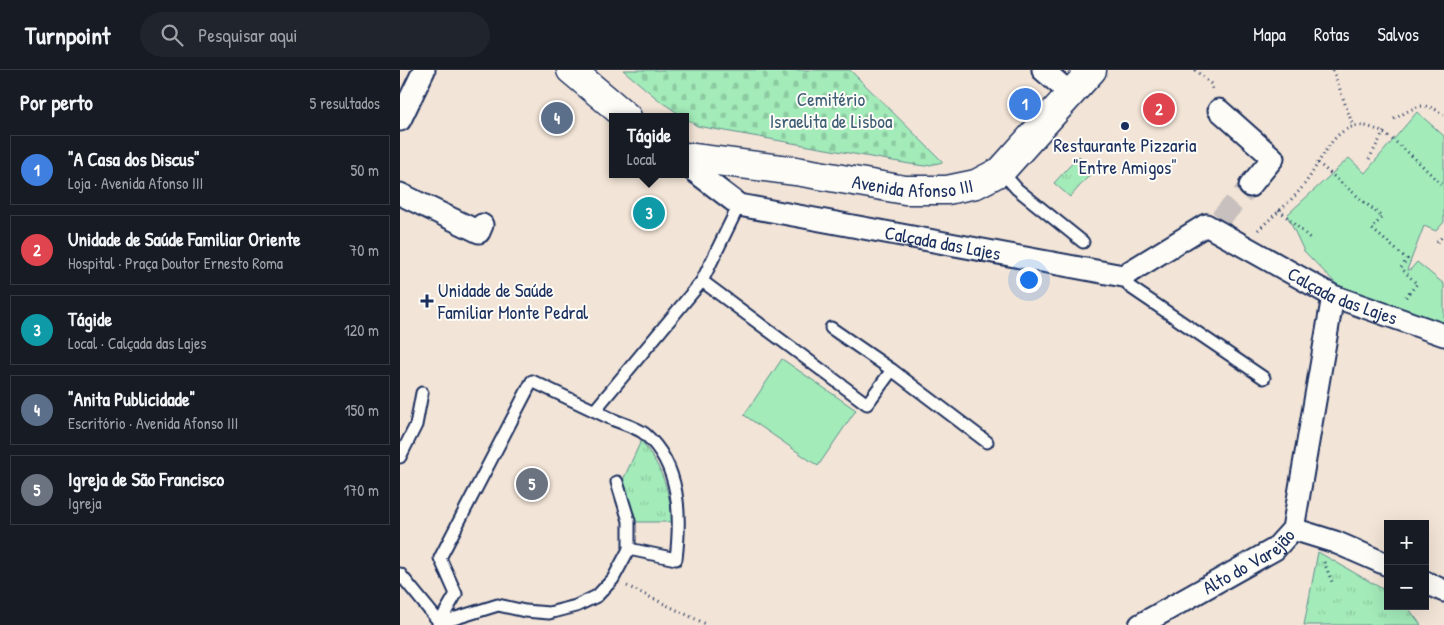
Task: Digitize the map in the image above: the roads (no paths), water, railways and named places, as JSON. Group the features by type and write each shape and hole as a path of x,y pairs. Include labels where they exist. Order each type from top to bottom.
{"street":[{"path":"400,120 424,70"},
{"path":"571,70 622,113"},
{"path":"1043,70 1071,94"},
{"name":"Avenida Afonso III","path":"689,158 796,171 904,190 927,192 976,184 1002,171 1092,70"},
{"path":"1219,110 1273,158 1250,186"},
{"name":"Calçada das Lajes","path":"689,167 739,205 1123,276 1213,222 1242,246 1333,296 1444,335"},
{"path":"400,194 479,232 482,225"},
{"path":"1293,530 1311,434 1333,296"},
{"name":"Alto do Varejão","path":"1140,625 1275,549 1293,530 1336,542 1384,563"},
{"path":"1429,584 1444,591"}],"lane":[{"path":"1002,171 1017,189 1083,242"},
{"path":"595,410 702,281 739,205"},
{"path":"1123,276 1130,287 1264,378"},
{"path":"702,281 867,404 892,370"},
{"path":"831,328 892,370 988,442"},
{"path":"439,624 456,594 440,558 532,380 645,434 662,456 671,475 678,500 680,525 676,559 629,549"},
{"path":"400,457 416,424 422,393"},
{"path":"439,624 498,604 525,611 549,613 576,606 597,596 613,579 629,549 630,521 617,482"},
{"path":"400,574 439,624"}],"tunnel":[{"path":"1220,219 1250,186"}],"place":[{"name":"\"A Casa dos Discus\"","path":"1025,104"},
{"name":"Unidade de Saúde Familiar Oriente","path":"1159,109"},
{"name":"\"Anita Publicidade\"","path":"557,118"},
{"name":"Restaurante Pizzaria \"Entre Amigos\"","path":"1125,126"},
{"name":"Tágide","path":"649,213"},
{"name":"Unidade de Saúde Familiar Monte Pedral","path":"427,301"},
{"name":"Igreja de São Francisco","path":"532,484"}],"park label":[{"name":"Cemitério Israelita de Lisboa","path":"831,110"}]}
